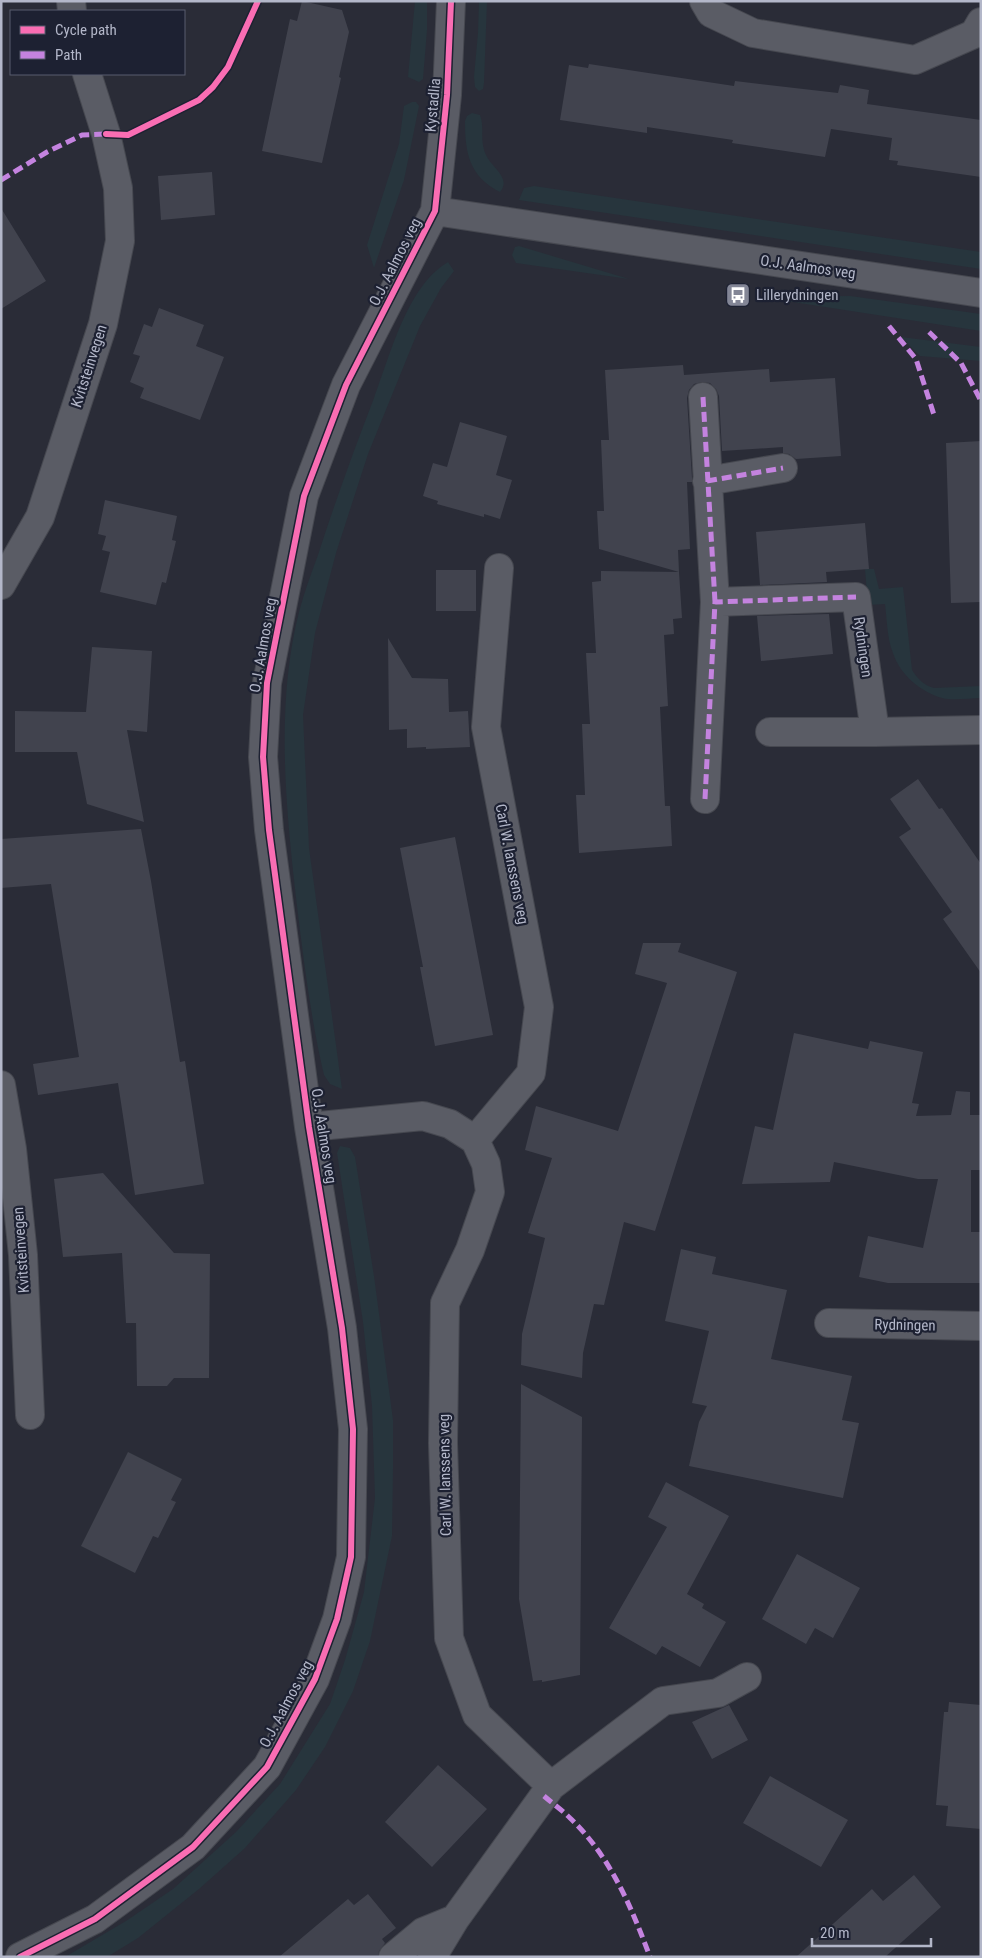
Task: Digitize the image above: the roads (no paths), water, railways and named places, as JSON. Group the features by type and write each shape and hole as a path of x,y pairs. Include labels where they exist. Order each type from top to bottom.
{"street":[{"name":"Kystadlia","path":"435,211 447,95 451,1"},
{"path":"704,1 711,12 753,33 915,60 974,34 981,22"},
{"name":"Kvitsteinvegen","path":"1,584 40,517 102,324 120,241 118,188 106,134 87,75"},
{"name":"O.J. Aalmos veg","path":"20,1957 95,1919 193,1847 266,1767 315,1680 337,1619 351,1557 353,1428 342,1328 309,1128 269,830 262,757 266,683 304,496 346,385 435,211 981,293"},
{"path":"703,397 706,481 715,602 705,799"},
{"path":"706,481 783,468"},
{"name":"Carl W. Ianssens veg","path":"499,568 486,728 539,1006 531,1073 475,1140 486,1164 490,1192 470,1250 445,1303 443,1442 449,1638 477,1715 551,1786"},
{"name":"Rydningen","path":"715,602 856,597 876,732"},
{"path":"770,732 981,730"},
{"name":"Kvitsteinvegen","path":"1,1085 12,1149 23,1255 30,1415"},
{"path":"309,1128 423,1116 450,1124 475,1140"},
{"name":"Rydningen","path":"829,1323 981,1326"},
{"path":"432,1957 455,1919 551,1786 663,1700 718,1693 748,1677"},
{"path":"393,1957 423,1932 455,1919"}],"place":[{"name":"Lillerydningen","path":"738,295"}]}
